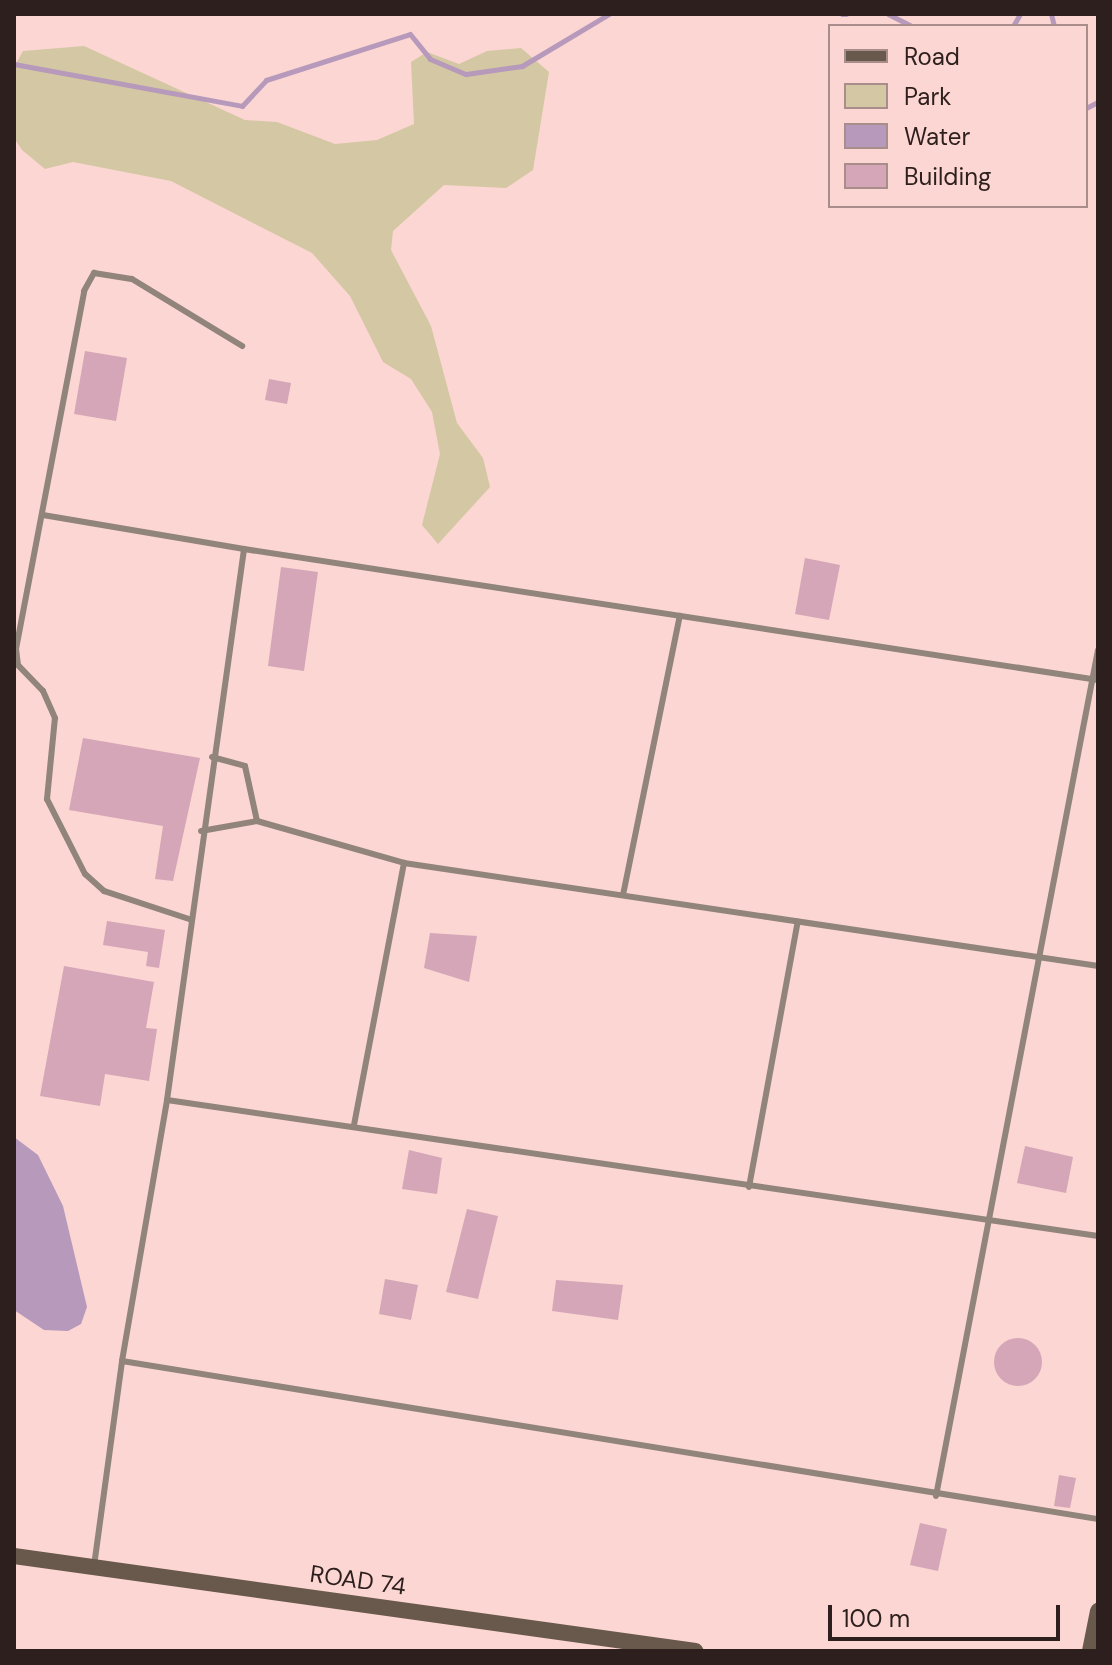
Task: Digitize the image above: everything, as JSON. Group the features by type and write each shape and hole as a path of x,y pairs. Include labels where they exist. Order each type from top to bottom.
{"main road":[{"name":"ROAD 74","path":"14,1556 695,1651"},
{"path":"1090,1651 1098,1611"}],"lane":[{"path":"189,919 104,891 85,874 47,799 55,718 43,691 16,665 84,291 94,273 132,279 242,346"},
{"path":"43,515 244,549 1095,680"},
{"path":"94,1567 122,1361 167,1100 201,831 244,549"},
{"path":"623,895 680,616"},
{"path":"936,1496 986,1221 1095,680 1098,650"},
{"path":"212,757 245,766 257,821"},
{"path":"201,831 257,821 404,863 1098,966"},
{"path":"354,1125 404,863"},
{"path":"749,1187 798,921"},
{"path":"167,1100 1098,1236"},
{"path":"122,1361 936,1496 1098,1519"}],"green space":[{"path":"84,46 245,120 277,122 335,144 377,140 414,124 411,62 427,52 459,64 487,51 521,48 549,72 533,170 506,188 444,185 393,231 391,250 431,326 457,423 483,458 490,487 438,544 422,525 440,454 432,412 411,379 383,362 350,296 312,253 171,181 73,162 45,169 22,150 14,138 14,67 23,51"}],"water":[{"path":"14,1137 38,1155 63,1206 87,1307 81,1324 68,1331 44,1330 14,1310"}],"building":[{"path":"85,351 127,358 116,421 74,414"},
{"path":"269,379 291,383 287,404 265,400"},
{"path":"805,558 840,565 829,620 795,614"},
{"path":"281,567 318,572 304,671 268,666"},
{"path":"83,738 200,758 173,881 155,879 163,826 69,810"},
{"path":"107,921 165,930 159,968 146,966 148,952 103,945"},
{"path":"430,933 477,936 469,982 424,968"},
{"path":"64,966 154,982 146,1028 157,1029 149,1081 105,1074 100,1106 40,1096"},
{"path":"1025,1146 1073,1157 1066,1193 1017,1183"},
{"path":"409,1150 442,1158 437,1194 402,1189"},
{"path":"467,1209 498,1216 478,1299 446,1292"},
{"path":"385,1279 418,1285 411,1320 379,1314"},
{"path":"556,1280 623,1285 618,1320 552,1311"},
{"path":"1018,1338 1035,1345 1042,1362 1035,1379 1018,1386 1001,1379 994,1362 1001,1345"},
{"path":"1059,1475 1076,1478 1070,1508 1054,1506"},
{"path":"920,1523 947,1529 938,1571 910,1565"}],"waterway":[{"path":"14,64 242,106 266,80 410,34 430,59 466,74 522,66 609,14"},
{"path":"888,14 908,24"},
{"path":"1014,24 1020,14"},
{"path":"1051,14 1054,24"},
{"path":"1088,107 1098,102"}]}
